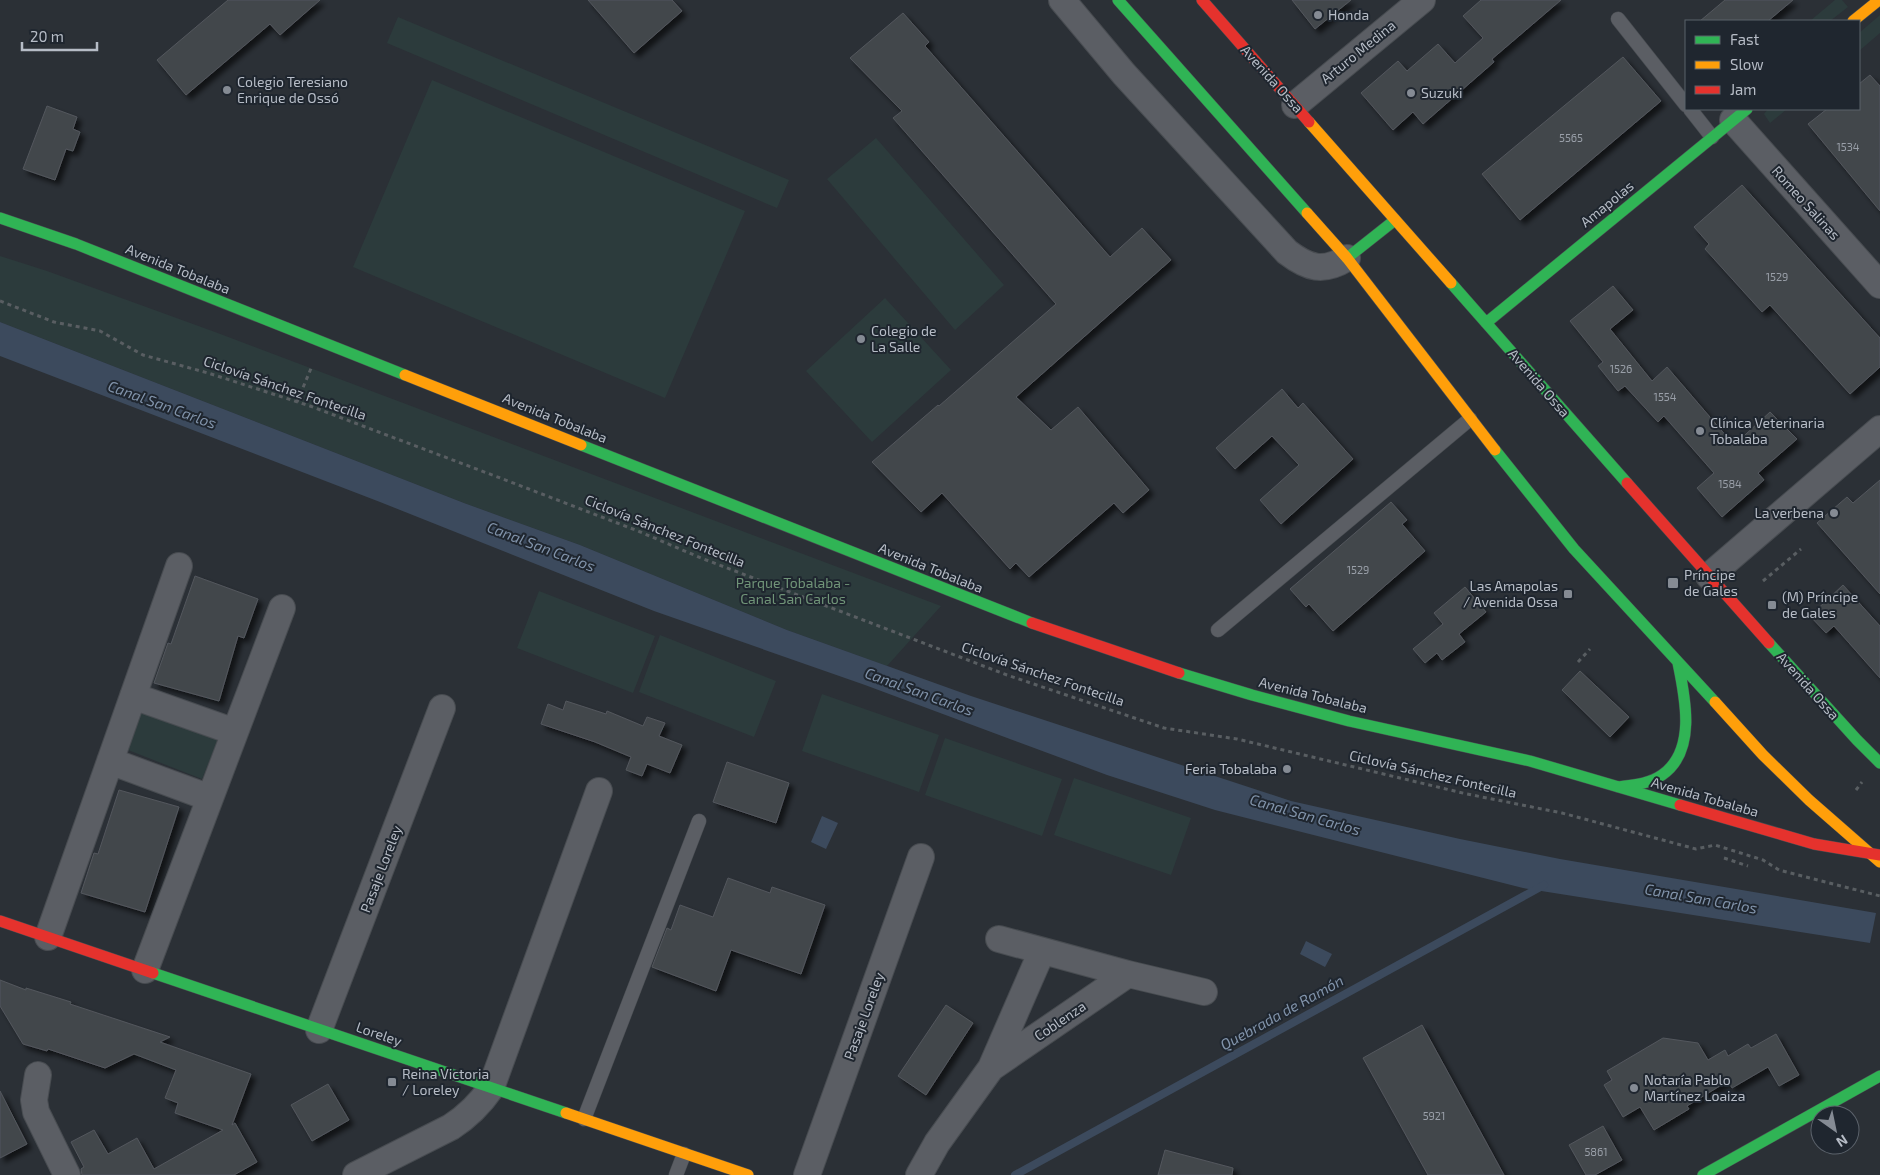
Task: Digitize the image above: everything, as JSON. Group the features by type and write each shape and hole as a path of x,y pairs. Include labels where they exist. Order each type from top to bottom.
{"main road":[{"path":"1118,0 1347,258 1470,420 1574,549 1783,775 1877,857"},
{"name":"Avenida Ossa","path":"1203,0 1709,576 1880,763"},
{"name":"Amapolas","path":"1486,323 1740,114"},
{"name":"Avenida Tobalaba","path":"0,218 76,244 993,608 1086,643 1260,698 1348,721 1530,761 1814,844 1877,857"},
{"path":"1347,258 1395,220"},
{"path":"1618,787 1633,786 1659,778 1675,764 1683,748 1687,713 1678,663"},
{"name":"Loreley","path":"0,921 748,1175"},
{"path":"1703,1175 1880,1076"}],"street":[{"path":"1062,0 1124,74 1287,252 1300,262 1323,268 1347,258"},
{"name":"Arturo Medina","path":"1295,105 1422,0"},
{"name":"Romeo Salinas","path":"1740,114 1880,285"},
{"path":"1709,576 1880,430"},
{"path":"48,937 179,566"},
{"path":"145,970 282,608"},
{"path":"133,696 235,732"},
{"name":"Pasaje Loreley","path":"319,1030 442,708"},
{"path":"110,761 210,798"},
{"path":"367,1172 451,1127 476,1107 491,1088 599,791"},
{"name":"Pasaje Loreley","path":"807,1175 921,857"},
{"path":"999,939 1128,974 1204,992"},
{"name":"Coblenza","path":"919,1175 937,1143 991,1068 1042,951"},
{"name":"Coblenza","path":"991,1068 1128,974"},
{"path":"38,1074 34,1100 36,1112 67,1175"}],"lane":[{"path":"1618,19 1685,103"},
{"path":"1691,110 1712,137"},
{"path":"1218,630 1470,420"},
{"path":"584,1119 699,821"},
{"path":"676,1175 684,1154"}],"path":[{"name":"Ciclovía Sánchez Fontecilla","path":"0,301 54,322 100,332 143,355 208,373 319,410 638,531 710,562 1007,675 1164,728 1237,739 1467,794 1562,814 1696,849 1715,845 1763,860 1779,870 1880,896"},
{"path":"1763,581 1801,549"},
{"path":"1578,662 1590,648"},
{"path":"1856,790 1862,782"},
{"path":"1724,858 1748,866"}],"green space":[{"path":"1835,0 1842,0 1848,7 1831,20 1811,20"},
{"path":"1880,15 1880,33 1860,50 1860,32"},
{"path":"398,17 789,180 777,208 387,43"},
{"path":"432,80 745,211 665,398 353,267"},
{"path":"1767,110 1786,110 1770,123 1764,114"},
{"path":"876,138 1004,285 955,330 827,179"},
{"name":"Parque Tobalaba - Canal San Carlos","path":"0,256 47,271 215,332 941,606 887,666 787,630 580,545 464,503 0,322"},
{"path":"885,298 951,370 872,442 806,371"},
{"path":"539,591 655,636 633,693 517,648"},
{"path":"660,635 776,681 754,737 639,692"},
{"path":"822,694 939,735 919,792 802,751"},
{"path":"138,709 218,740 202,779 123,748"},
{"path":"945,738 1062,779 1042,836 925,795"},
{"path":"1074,778 1191,818 1171,875 1054,835"}],"water":[{"name":"Canal San Carlos","path":"0,322 464,503 580,545 787,630 971,696 1291,801 1460,839 1560,859 1876,913 1870,943 1523,888 1215,810 1107,775 865,685 654,611 380,502 0,356"},
{"path":"822,816 838,823 826,849 811,842"},
{"path":"1306,941 1332,954 1325,967 1300,954"}],"building":[{"path":"228,0 320,0 280,35 270,24 186,95 157,60"},
{"path":"588,0 672,0 682,11 634,53"},
{"name":"Honda","path":"1292,0 1351,0 1315,29"},
{"path":"1481,0 1561,0 1492,59 1494,62 1423,124 1413,112 1393,130 1361,93 1398,61 1407,71 1438,44 1455,63 1483,38 1463,16"},
{"path":"1725,0 1793,0 1769,20 1701,20"},
{"path":"903,13 929,42 925,46 1110,257 1142,228 1171,260 1016,397 1051,430 1078,407 1149,490 1123,513 1114,503 1029,577 1016,563 1010,569 942,493 921,512 872,462 1056,304 893,118 902,111 850,58"},
{"path":"1623,57 1661,101 1520,220 1482,174"},
{"path":"1870,75 1880,86 1880,211 1808,124 1826,110 1860,110 1860,83"},
{"path":"47,106 77,117 73,129 80,132 73,151 66,149 55,180 23,169"},
{"path":"1742,185 1880,338 1880,367 1850,394 1770,305 1762,312 1705,249 1709,244 1694,227"},
{"path":"1613,286 1633,310 1610,329 1652,381 1667,367 1734,445 1770,412 1797,439 1758,473 1764,480 1722,517 1697,488 1714,473 1664,416 1658,422 1625,386 1618,391 1598,366 1603,362 1570,321"},
{"path":"1282,389 1298,408 1303,403 1353,459 1281,524 1260,500 1299,465 1272,436 1235,469 1216,448"},
{"path":"1880,480 1880,594 1817,523 1847,497 1853,503"},
{"path":"1391,502 1407,520 1402,524 1425,551 1333,631 1309,604 1306,607 1290,589"},
{"path":"195,576 258,599 244,638 238,636 219,701 154,683 168,643 171,644"},
{"path":"1843,585 1880,626 1880,678 1834,626 1826,633 1810,616"},
{"path":"1465,587 1486,612 1459,634 1465,642 1442,660 1437,653 1425,663 1413,649 1443,624 1434,613"},
{"path":"1580,671 1629,717 1610,737 1562,690"},
{"path":"566,701 606,714 607,711 643,726 647,717 665,723 659,736 682,745 670,773 647,764 642,776 626,770 631,757 595,742 541,724 548,704 563,710"},
{"path":"727,762 789,783 776,823 713,802"},
{"path":"119,790 179,807 145,912 81,893 94,853 98,854"},
{"path":"728,878 770,893 772,887 825,905 801,974 731,950 716,991 652,967 667,928 671,930 680,905 713,917"},
{"path":"0,980 26,990 26,988 71,1002 70,1004 170,1037 160,1042 251,1074 232,1125 235,1123 257,1162 234,1175 82,1175 81,1169 84,1167 71,1142 94,1130 108,1154 137,1138 154,1169 223,1130 175,1113 178,1103 165,1098 176,1070 134,1054 105,1068 48,1049 47,1051 23,1044 0,1006"},
{"path":"946,1005 973,1023 926,1095 898,1076"},
{"path":"1422,1025 1504,1175 1428,1175 1363,1058"},
{"path":"1776,1034 1799,1075 1779,1086 1768,1067 1732,1088 1728,1081 1687,1106 1689,1109 1654,1130 1640,1107 1623,1117 1604,1085 1612,1080 1607,1071 1663,1038 1698,1043 1708,1060 1725,1050 1728,1056 1748,1044 1751,1048"},
{"path":"328,1084 349,1120 312,1141 291,1105"},
{"path":"0,1091 27,1144 0,1158"},
{"path":"1603,1126 1622,1160 1595,1175 1586,1175 1569,1145"},
{"path":"1165,1150 1233,1168 1232,1175 1158,1175"}],"waterway":[{"name":"Quebrada de Ramón","path":"1015,1175 1544,885"}],"traffic: fast":[{"path":"1118,0 1307,213"},
{"path":"1486,323 1746,110"},
{"path":"0,218 76,244 405,375"},
{"path":"1347,258 1395,220"},
{"path":"1451,283 1627,483"},
{"path":"581,445 1032,623"},
{"path":"1495,450 1574,549 1715,702"},
{"path":"1769,643 1880,763"},
{"path":"1618,787 1641,784 1657,778 1673,765 1680,752 1686,723 1678,663"},
{"path":"1179,673 1349,721 1530,761 1680,805"},
{"path":"153,973 566,1113"},
{"path":"1703,1175 1880,1076"}],"traffic: slow":[{"path":"1854,20 1879,0"},
{"path":"1309,122 1451,283"},
{"path":"1307,213 1347,258 1495,450"},
{"path":"405,375 581,445"},
{"path":"1715,702 1763,755 1809,800 1880,862"},
{"path":"566,1113 748,1175"}],"traffic: jam":[{"path":"1202,0 1309,122"},
{"path":"1627,483 1769,643"},
{"path":"1032,623 1179,673"},
{"path":"1680,805 1814,844 1880,855"},
{"path":"0,921 153,973"}],"place":[{"name":"Honda","path":"1318,15"},
{"name":"Colegio Teresiano Enrique de Ossó","path":"227,90"},
{"name":"Suzuki","path":"1411,93"},
{"name":"Colegio de La Salle","path":"861,339"},
{"name":"Clínica Veterinaria Tobalaba","path":"1700,431"},
{"name":"La verbena","path":"1834,513"},
{"name":"Príncipe de Gales","path":"1673,583"},
{"name":"Las Amapolas / Avenida Ossa","path":"1568,594"},
{"name":"(M) Príncipe de Gales","path":"1772,605"},
{"name":"Feria Tobalaba","path":"1287,769"},
{"name":"Reina Victoria / Loreley","path":"392,1082"},
{"name":"Notaría Pablo Martínez Loaiza","path":"1634,1088"}]}
